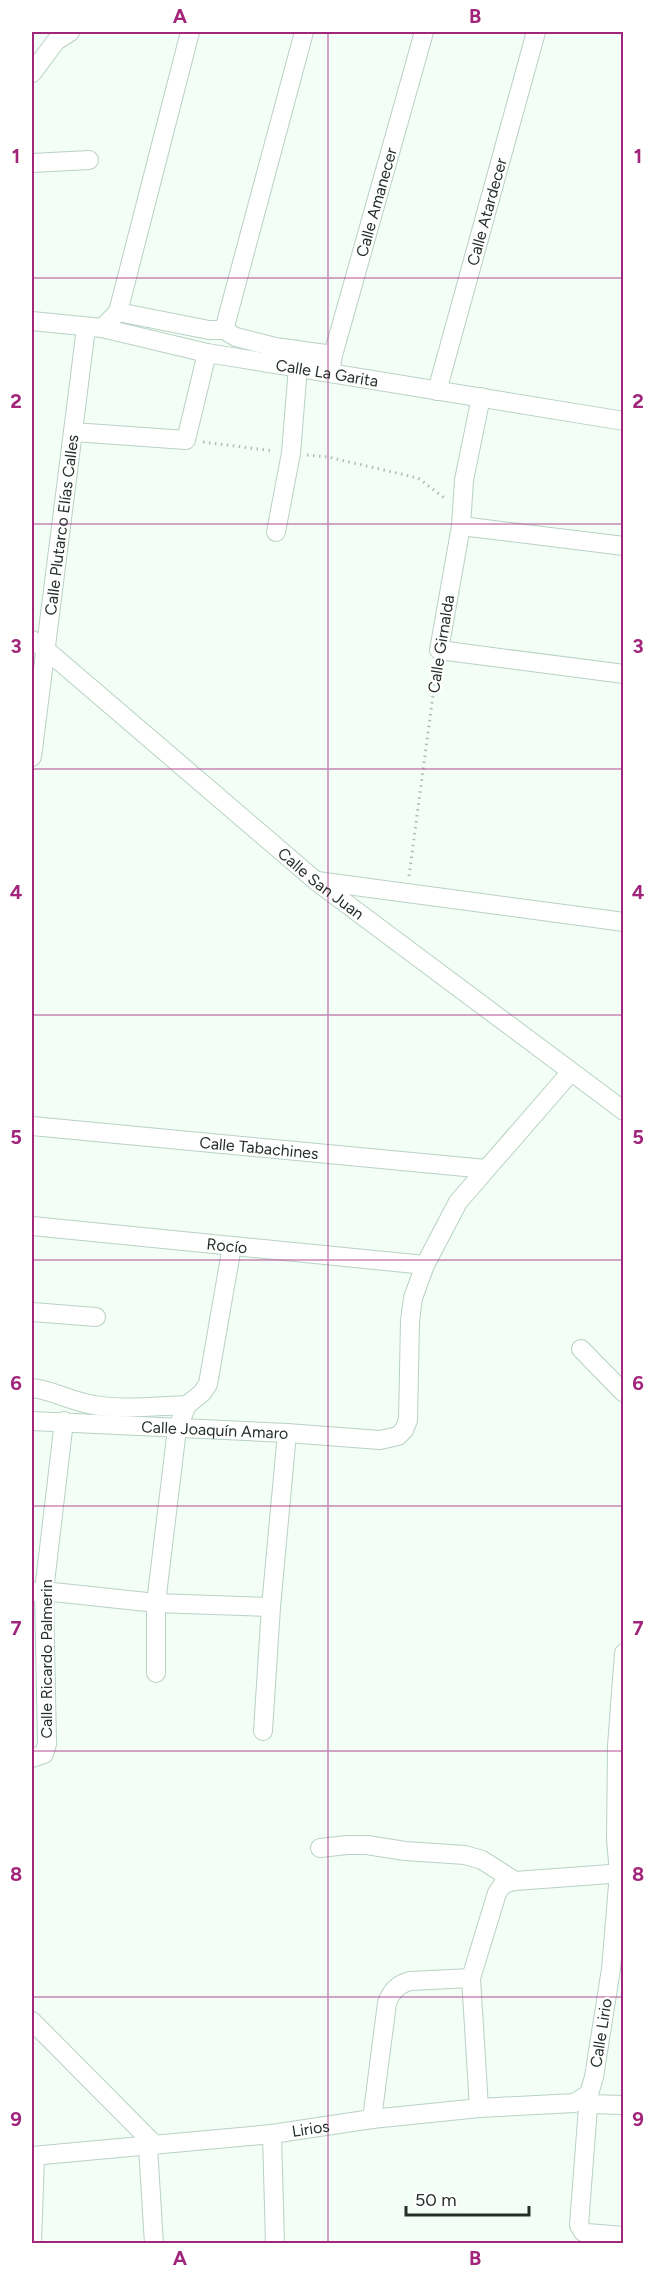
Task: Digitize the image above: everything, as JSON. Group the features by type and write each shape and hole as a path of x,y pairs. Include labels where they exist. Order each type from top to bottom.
{"street":[{"path":"32,73 56,41 70,32"},
{"path":"94,328 118,312 190,32"},
{"path":"224,330 304,32"},
{"name":"Calle Amanecer","path":"332,364 424,32"},
{"name":"Calle Atardecer","path":"437,391 536,32"},
{"path":"32,163 89,160"},
{"name":"Calle La Garita","path":"118,312 209,330 224,330 236,337 437,391 624,421"},
{"name":"Calle La Garita","path":"32,321 94,328 207,353 298,367 332,364"},
{"name":"Calle Plutarco Elías Calles","path":"32,757 38,644 94,328"},
{"path":"74,432 186,440 207,353"},
{"path":"276,532 291,453 298,367"},
{"name":"Calle Girnalda","path":"439,650 464,480 481,397"},
{"path":"460,518 624,546"},
{"name":"Calle San Juan","path":"38,644 316,881 570,1073 624,1111"},
{"path":"439,650 624,674"},
{"path":"316,881 624,922"},
{"path":"425,1265 458,1202 570,1073"},
{"name":"Calle Tabachines","path":"32,1126 486,1169"},
{"name":"Rocío","path":"32,1226 425,1265"},
{"path":"156,1673 156,1603 177,1429 187,1405 202,1393 208,1384 232,1245"},
{"name":"Calle Joaquín Amaro","path":"33,1418 177,1429 287,1433 380,1440 398,1436 404,1430 408,1420 410,1321 413,1298 425,1265"},
{"path":"32,1312 96,1317"},
{"path":"581,1348 624,1393"},
{"path":"32,1388 95,1406 187,1405"},
{"name":"Calle Ricardo Palmerin","path":"38,1756 47,1722 38,1592 64,1421"},
{"path":"263,1731 271,1607 287,1433"},
{"path":"38,1592 156,1603 271,1607"},
{"name":"Calle Lirio","path":"624,1653 616,1839 621,1873 610,1969 594,2077 588,2099 579,2225 582,2232 624,2236"},
{"path":"320,1848 367,1845 405,1851 465,1855 482,1860 515,1881"},
{"path":"479,2108 471,1978 497,1893 503,1884 515,1881 621,1873"},
{"path":"372,2119 390,1994 402,1983 410,1981 471,1978"},
{"path":"32,2021 151,2146 154,2244"},
{"path":"588,2099 624,2105"},
{"name":"Lirios","path":"33,2156 272,2134 372,2119 479,2108 574,2103 588,2099"},
{"path":"272,2134 275,2244"},
{"path":"32,2244 33,2156"}],"path":[{"path":"186,440 328,457 418,478 460,518"},
{"name":"Calle Girnalda","path":"407,892 439,650"}]}
